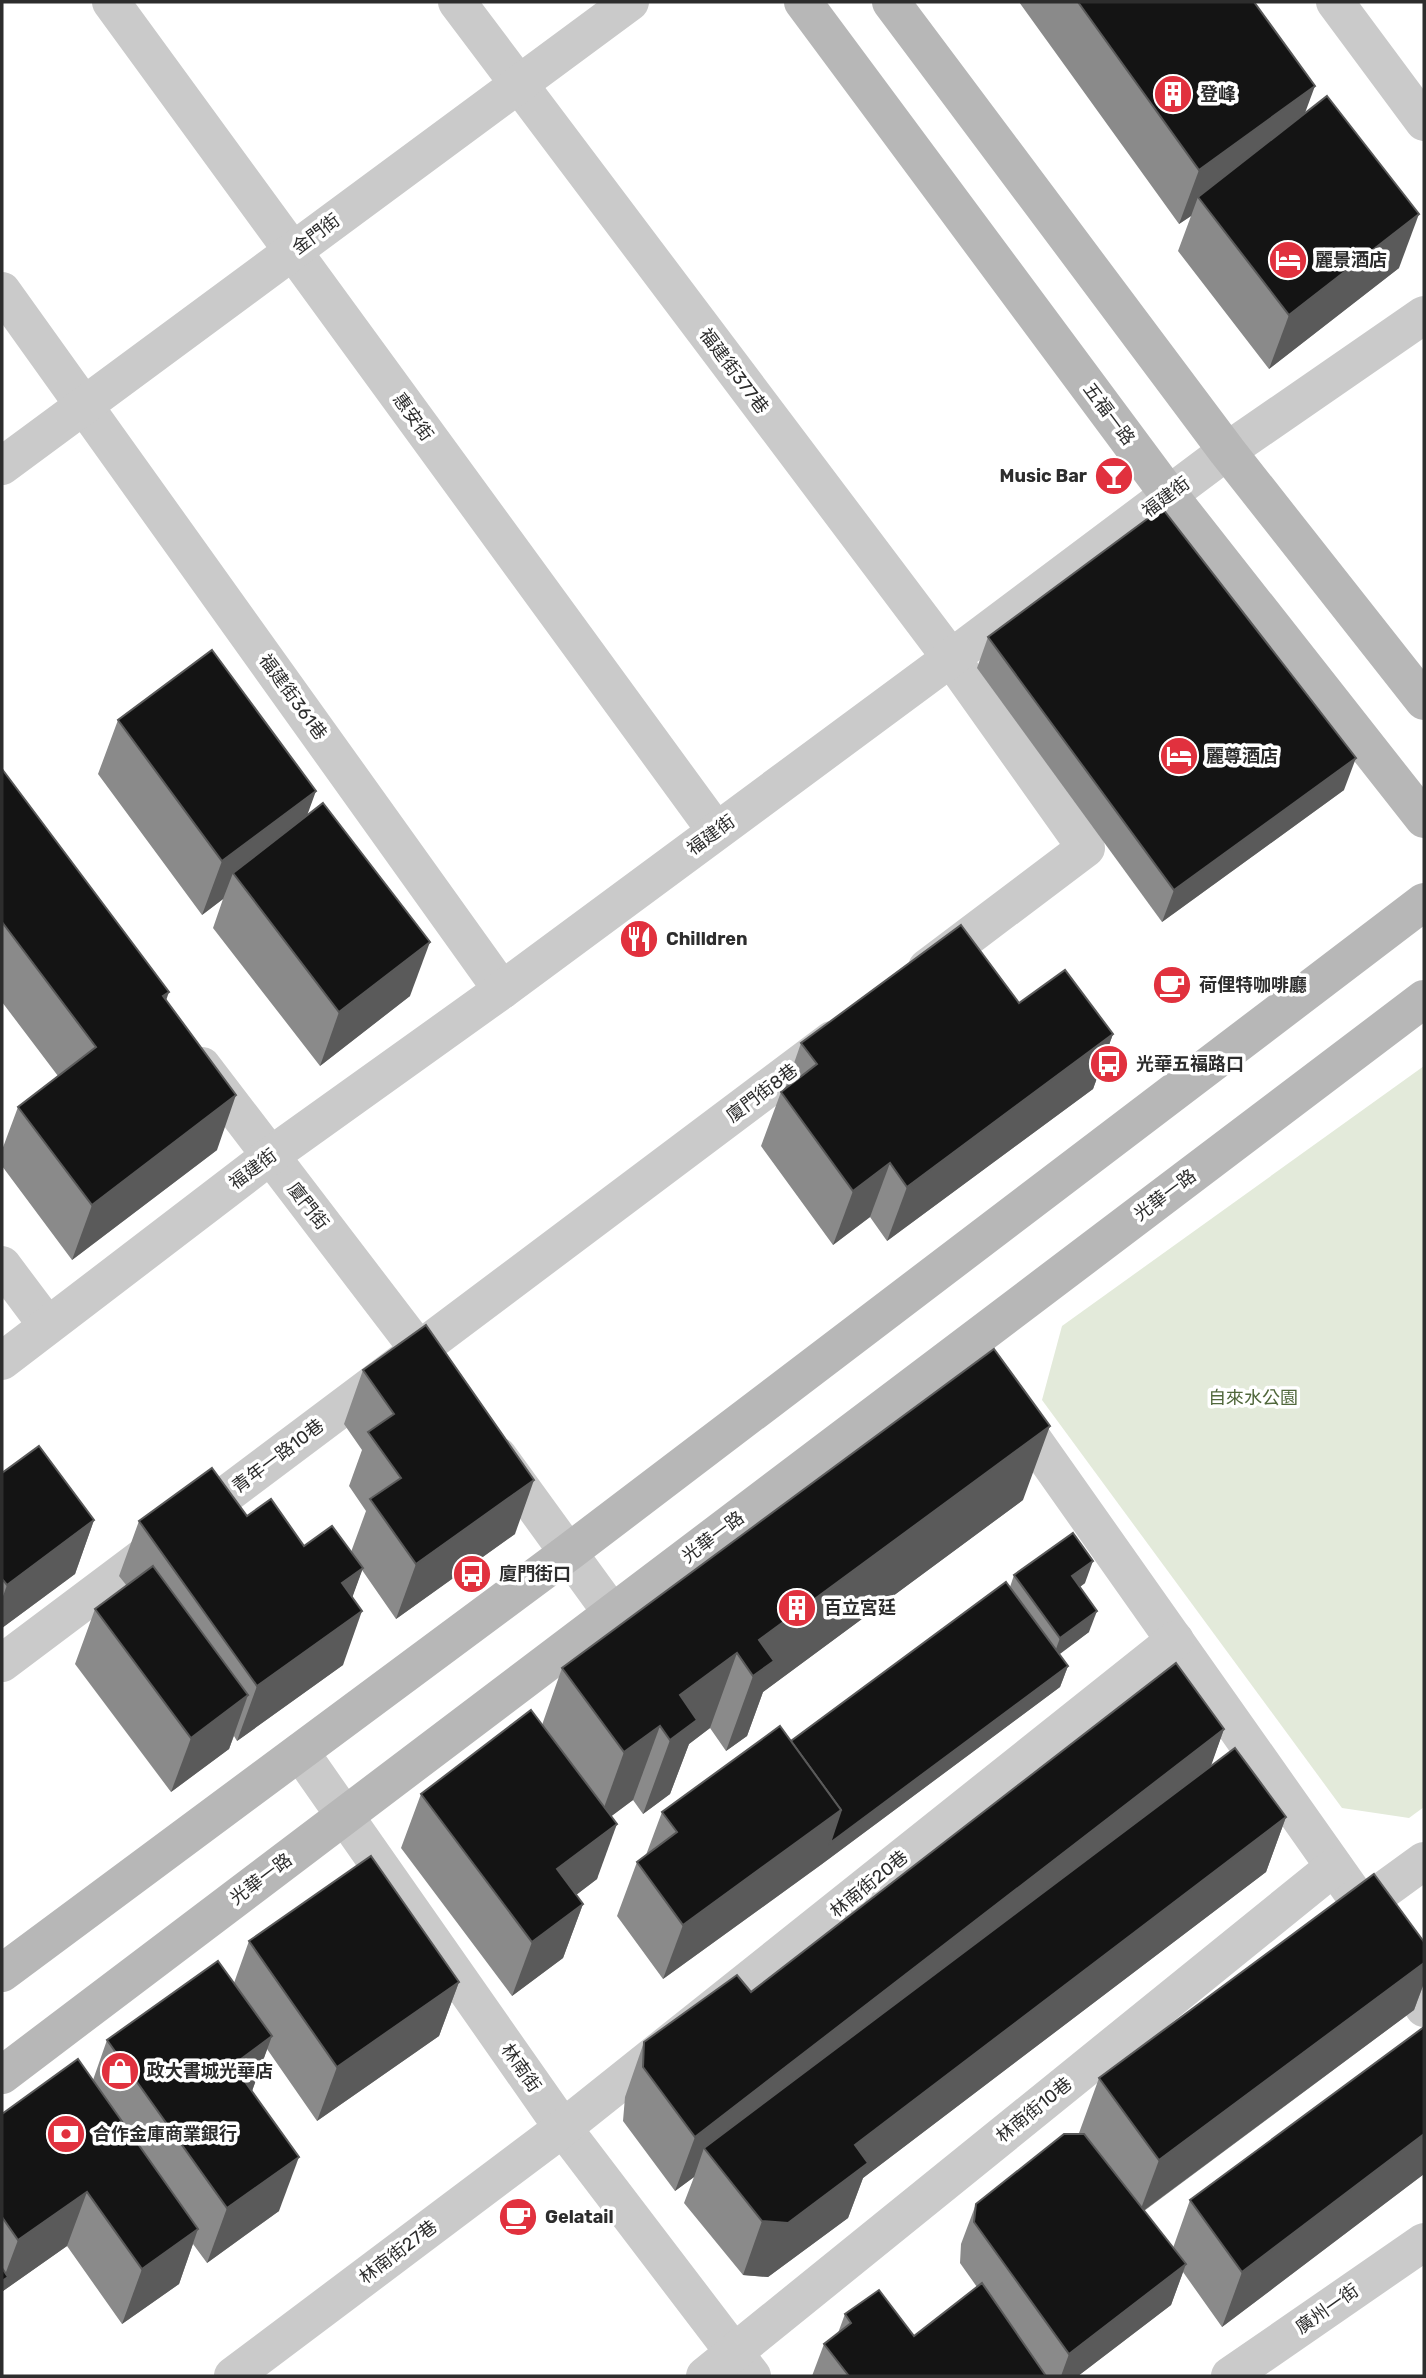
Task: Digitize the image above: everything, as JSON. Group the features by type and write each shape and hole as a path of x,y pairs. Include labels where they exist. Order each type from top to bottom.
{"street":[{"name":"福建街377巷","path":"457,2 951,658"},
{"name":"金門街","path":"2,466 630,2"},
{"name":"五福一路","path":"803,2 1169,495 1424,819"},
{"path":"891,2 1227,451 1424,701"},
{"path":"1335,2 1424,122"},
{"name":"惠安街","path":"125,7 292,251 716,831"},
{"name":"福建街361巷","path":"2,291 502,989"},
{"name":"福建街","path":"2,1361 270,1156 502,989 1227,451 1424,315"},
{"path":"897,991 1086,848 951,658"},
{"path":"2,1973 569,1552 1424,902"},
{"name":"光華一路","path":"2,2075 612,1613 980,1364 1424,999"},
{"name":"廈門街8巷","path":"420,1351 864,1016"},
{"name":"廈門街","path":"178,1034 453,1395"},
{"path":"2,1265 47,1325"},
{"name":"青年一路10巷","path":"2,1662 420,1351"},
{"path":"980,1364 1362,1906 1424,2008"},
{"path":"478,1429 612,1613"},
{"name":"林南街20巷","path":"563,2128 1175,1640"},
{"name":"林南街","path":"300,1752 730,2369"},
{"path":"1362,1906 1424,1861"},
{"name":"林南街10巷","path":"730,2369 1334,1867"},
{"name":"林南街27巷","path":"233,2376 563,2128"},
{"name":"廣州一街","path":"1230,2376 1424,2242"}],"green space":[{"name":"自來水公園","path":"1424,1066 1424,1807 1409,1818 1342,1808 1042,1400 1062,1326"}],"building":[{"path":"1078,2 1254,2 1315,86 1199,170"},
{"path":"1327,96 1419,214 1289,315 1198,197"},
{"name":"麗尊酒店","path":"1162,508 1356,758 1174,890 988,637"},
{"path":"212,650 316,791 222,861 118,720"},
{"path":"2,769 169,992 163,996 236,1095 92,1205 18,1107 96,1047 2,922"},
{"path":"323,803 430,942 339,1012 233,873"},
{"path":"961,925 1019,1003 1065,970 1113,1034 907,1187 890,1163 853,1191 781,1092 817,1064 801,1043"},
{"path":"426,1325 534,1480 416,1564 370,1499 401,1478 368,1432 394,1414 363,1370"},
{"path":"994,1349 1050,1426 759,1640 774,1661 753,1676 737,1653 680,1695 697,1720 670,1740 660,1726 624,1752 562,1668"},
{"path":"39,1446 94,1520 7,1585 2,1579 2,1473"},
{"path":"212,1468 247,1516 271,1499 304,1546 332,1526 363,1568 342,1583 362,1611 257,1686 139,1521"},
{"path":"1073,1533 1093,1561 1072,1576 1097,1611 1060,1638 1014,1575"},
{"path":"153,1566 248,1695 191,1738 95,1609"},
{"path":"1006,1582 1068,1666 830,1843 841,1810 791,1741"},
{"path":"1176,1663 1224,1729 695,2137 643,2067 644,2042 737,1975 751,1992"},
{"path":"531,1710 617,1824 557,1869 583,1904 532,1942 421,1794"},
{"path":"780,1726 841,1810 683,1925 637,1862 677,1832 662,1812"},
{"path":"1235,1748 1286,1817 855,2145 868,2163 788,2223 762,2221 704,2148"},
{"path":"371,1856 459,1982 337,2067 249,1941"},
{"path":"1374,1874 1424,1942 1424,1963 1159,2160 1099,2078"},
{"path":"218,1961 272,2036 233,2065 299,2157 227,2208 107,2040"},
{"path":"1424,2027 1424,2134 1242,2272 1190,2200"},
{"path":"78,2059 198,2229 142,2269 87,2192 18,2240 2,2217 2,2114"},
{"path":"1064,2134 1084,2134 1186,2264 1069,2354 974,2222 976,2204"},
{"path":"2,2268 8,2277 2,2281"},
{"path":"982,2283 1046,2376 849,2376 824,2344 851,2323 845,2314 879,2290 914,2336"}],"place":[{"name":"登峰","path":"1173,94"},
{"name":"麗景酒店","path":"1288,260"},
{"name":"Music Bar","path":"1114,476"},
{"name":"麗尊酒店","path":"1179,756"},
{"name":"Chilldren","path":"639,939"},
{"name":"荷俚特咖啡廳","path":"1172,985"},
{"name":"光華五福路口","path":"1109,1064"},
{"name":"廈門街口","path":"472,1574"},
{"name":"百立宮廷","path":"797,1608"},
{"name":"政大書城光華店","path":"120,2071"},
{"name":"合作金庫商業銀行","path":"66,2134"},
{"name":"Gelatail","path":"518,2217"}]}
